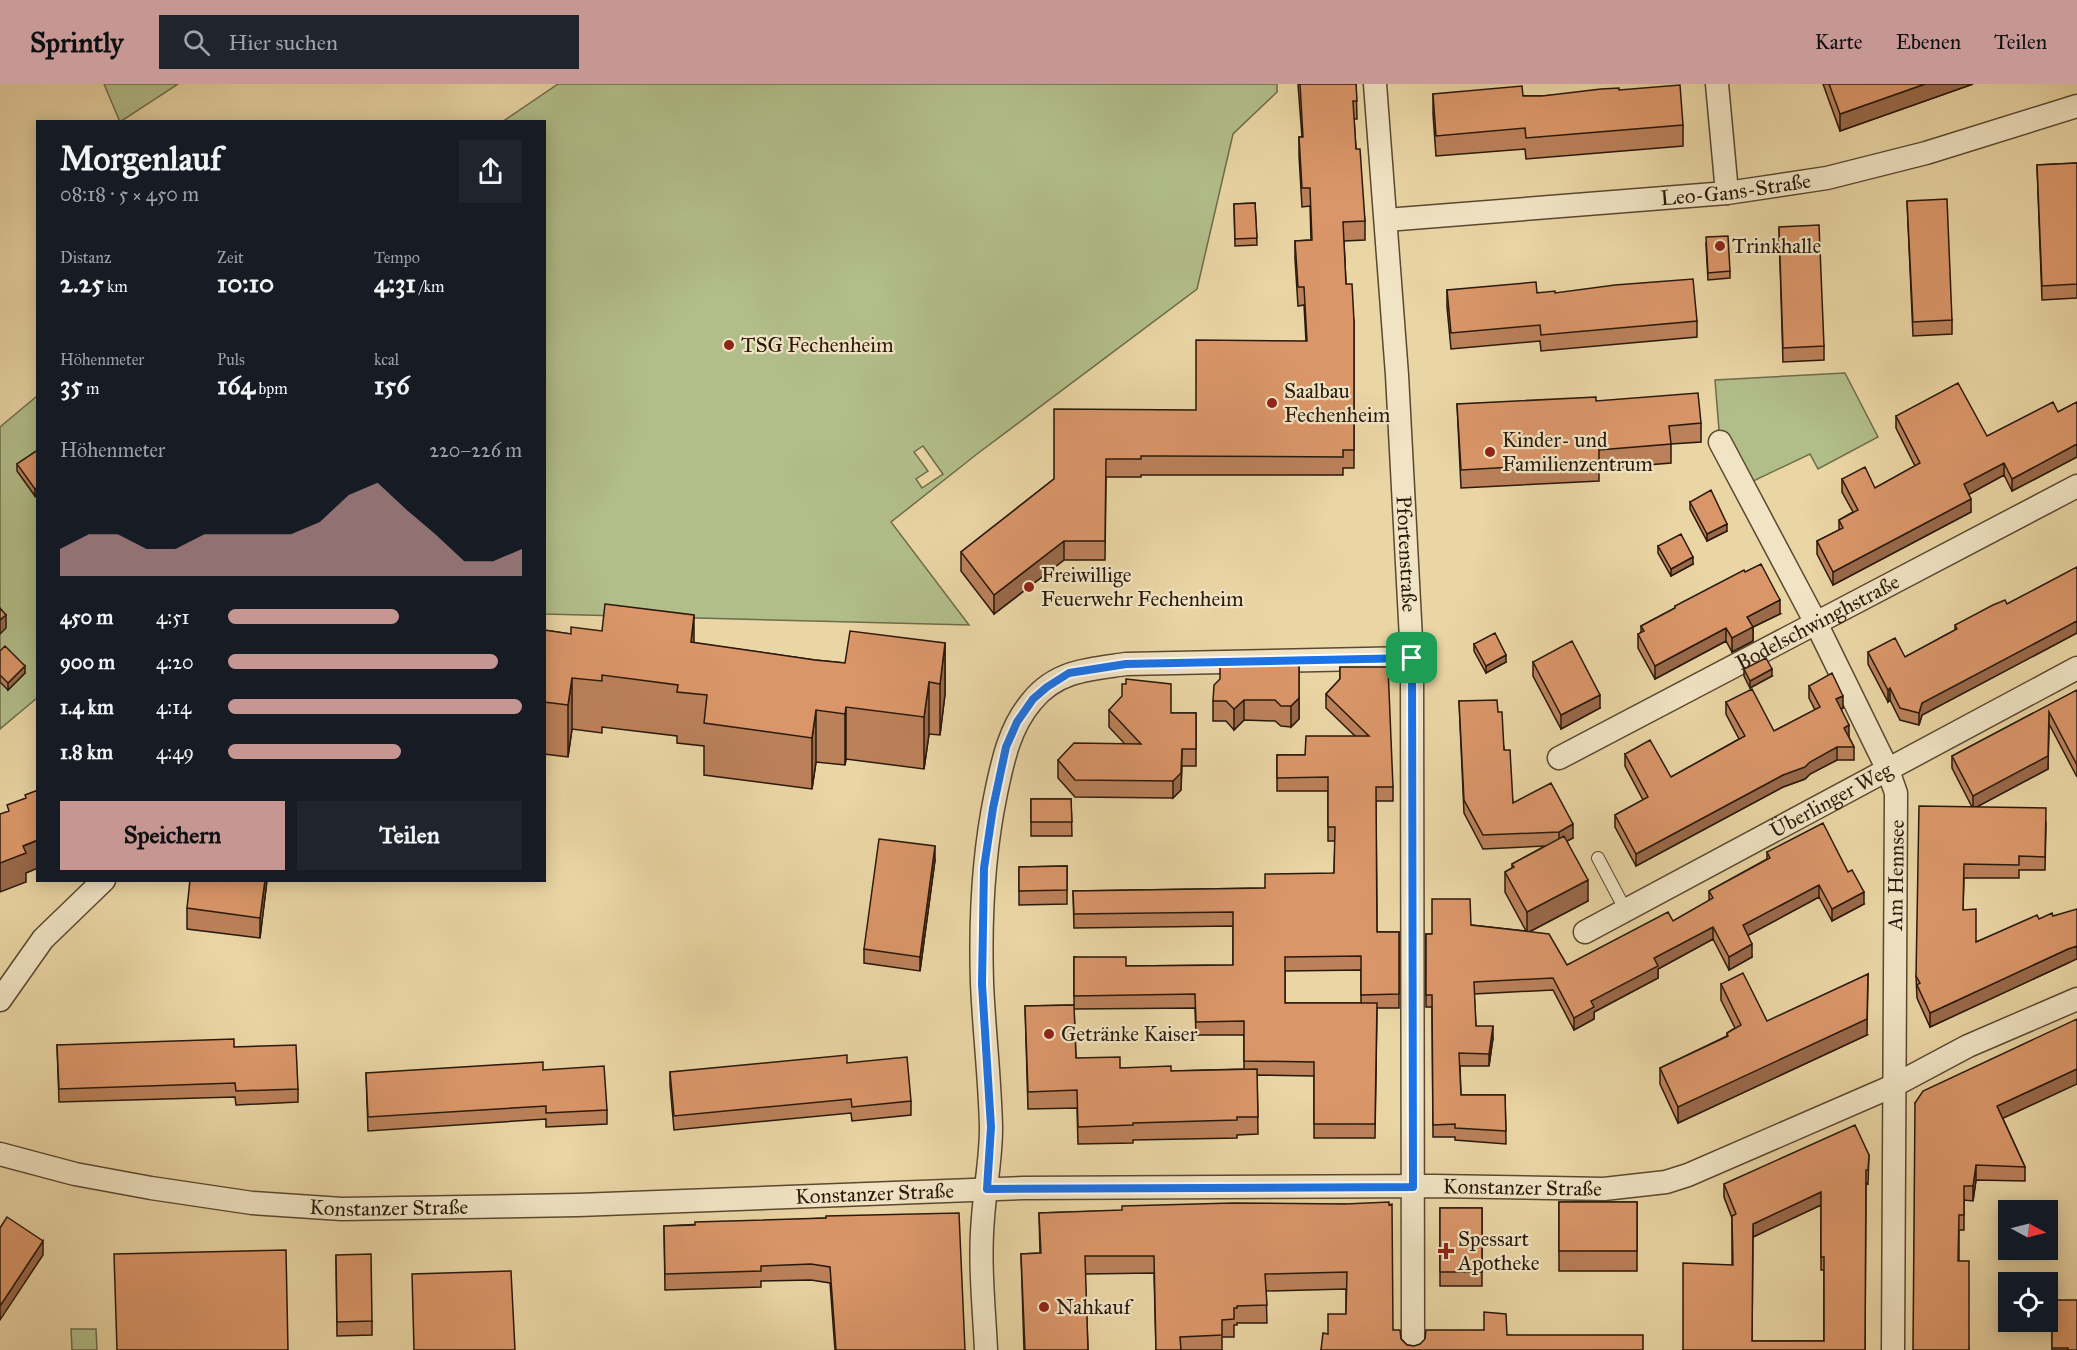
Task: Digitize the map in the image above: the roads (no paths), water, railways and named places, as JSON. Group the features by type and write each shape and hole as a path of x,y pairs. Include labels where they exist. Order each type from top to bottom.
{"street":[{"name":"Pfortenstraße","path":"1375,84 1397,386 1412,658 1413,1350"},
{"path":"1718,84 1727,193"},
{"name":"Leo-Gans-Straße","path":"1386,220 1727,193 1827,178 1926,153 2077,106"},
{"name":"Am Hennsee","path":"1720,442 1816,623 1888,770 1896,793 1893,1350"},
{"name":"Bodelschwinghstraße","path":"1560,758 2077,486"},
{"path":"986,1350 982,1218 987,1189 991,1127 982,973 984,868 993,808 1006,747 1017,722 1033,699 1069,673 1126,664 1412,658"},
{"name":"Überlinger Weg","path":"1585,933 2077,668"},
{"path":"0,1000 43,939 102,882"},
{"name":"Konstanzer Straße","path":"0,1154 75,1174 162,1190 252,1203 342,1209 578,1205 987,1189 1413,1187 1604,1190 1666,1182 1688,1175 1893,1086 1968,1046 2077,999"}],"lane":[{"path":"1598,858 1626,911"}],"place":[{"name":"Trinkhalle","path":"1720,246"},
{"name":"TSG Fechenheim","path":"729,345"},
{"name":"Saalbau Fechenheim","path":"1272,403"},
{"name":"Kinder- und Familienzentrum","path":"1490,452"},
{"name":"Freiwillige Feuerwehr Fechenheim","path":"1029,587"},
{"name":"Getränke Kaiser","path":"1049,1034"},
{"name":"Spessart Apotheke","path":"1446,1251"},
{"name":"Nahkauf","path":"1044,1307"}]}
